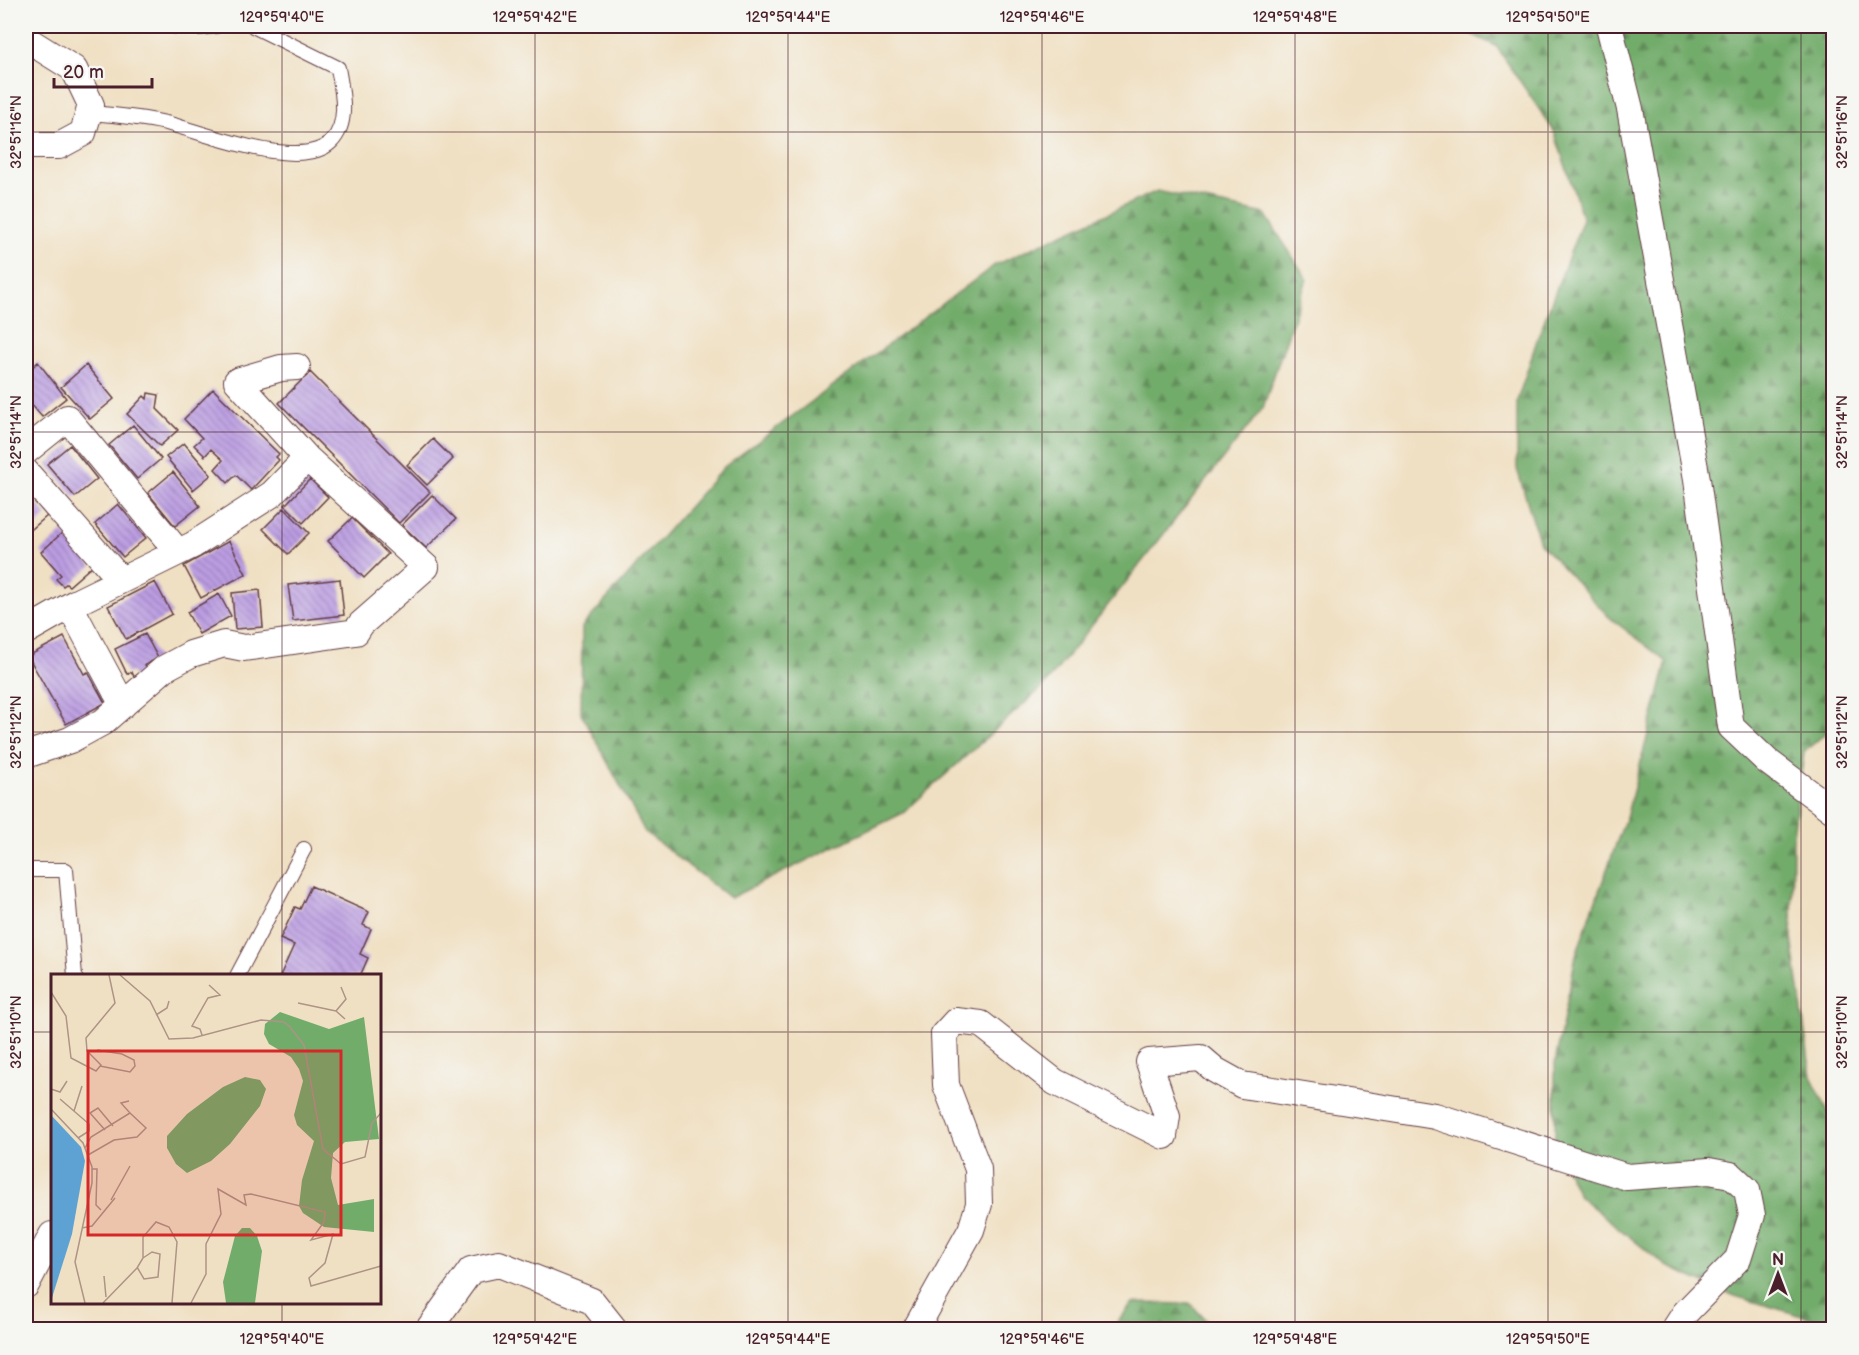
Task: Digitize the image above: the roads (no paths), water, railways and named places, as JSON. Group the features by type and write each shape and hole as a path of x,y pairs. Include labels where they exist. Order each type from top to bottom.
{"street":[{"path":"1609,26 1630,109 1697,479 1731,727 1767,761 1833,811"},
{"path":"26,39 74,69 91,105 83,133 59,146 26,146"},
{"path":"26,755 70,740 103,722 165,668 191,654 224,644 244,648 356,632 361,624 426,567 307,458 237,381 281,368 297,367"},
{"path":"26,451 67,418 178,552"},
{"path":"26,631 70,606 178,552 272,495 307,458"},
{"path":"26,472 121,580"},
{"path":"70,606 123,705"},
{"path":"915,1329 971,1230 979,1204 978,1169 946,1085 945,1034 956,1021 981,1024 1055,1082 1164,1136 1167,1116 1149,1062 1201,1058 1215,1071 1242,1085 1435,1116 1627,1177 1709,1171 1731,1175 1747,1190 1752,1215 1738,1259 1685,1313 1674,1329"},
{"path":"26,1285 51,1237"},
{"path":"428,1329 471,1270 499,1264 592,1301 615,1329"}],"lane":[{"path":"171,26 199,28 216,26"},
{"path":"89,113 132,116 273,152 308,153 331,142 345,113 339,68 253,26"},
{"path":"238,974 304,849"},
{"path":"26,870 66,870 75,974"}]}
